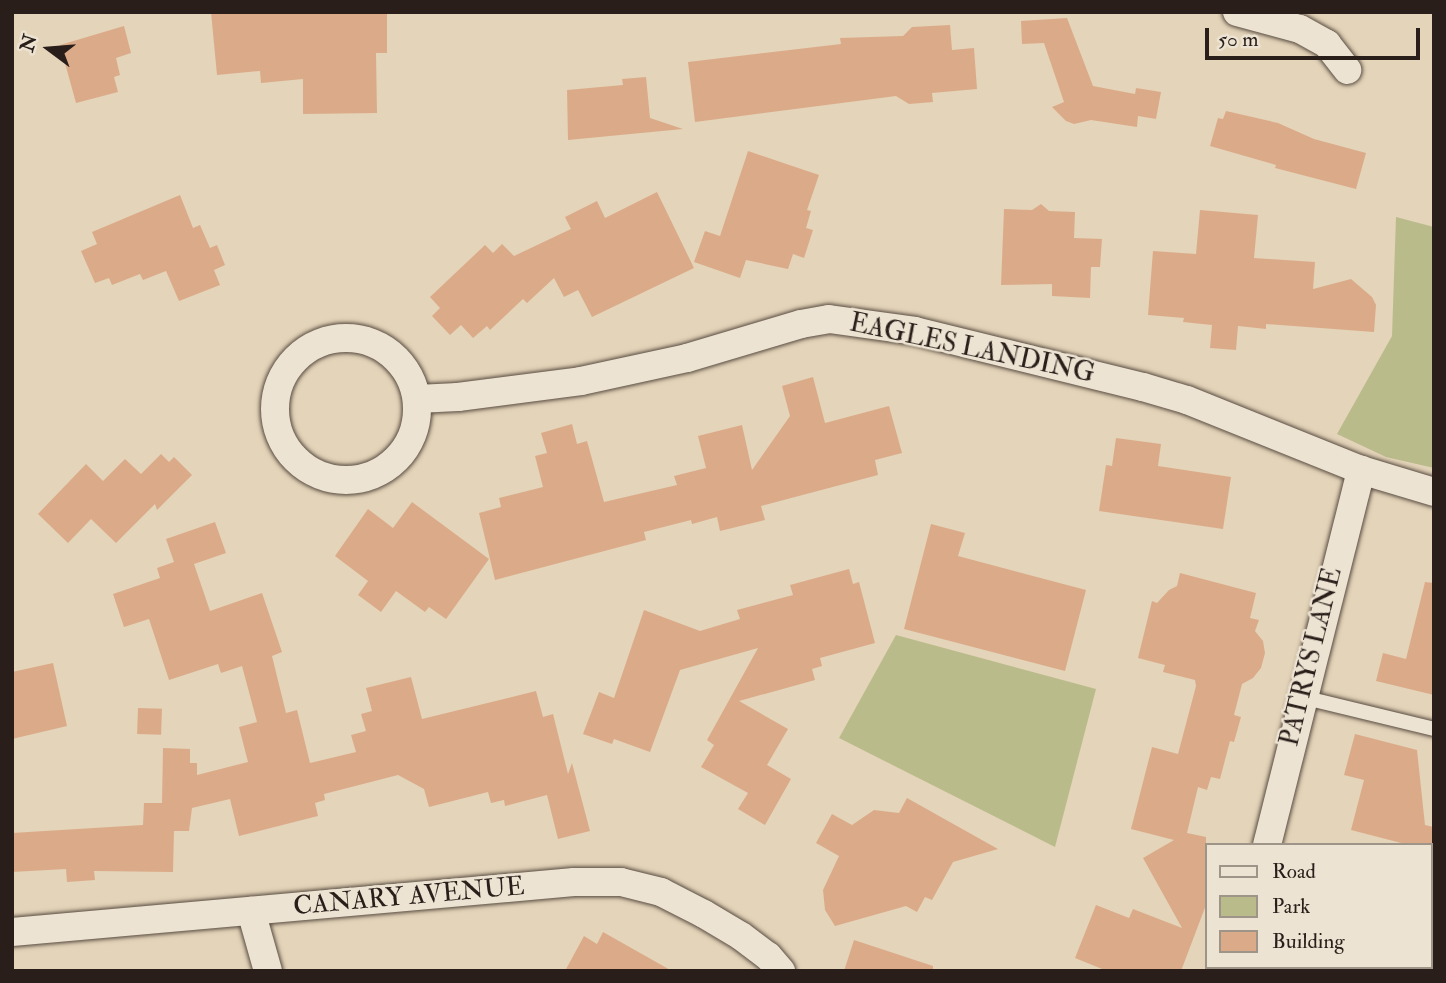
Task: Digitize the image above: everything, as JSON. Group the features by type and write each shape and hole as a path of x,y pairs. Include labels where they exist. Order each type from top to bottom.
{"street":[{"path":"1237,12 1300,29 1327,44 1347,70"},
{"name":"EAGLES LANDING","path":"416,399 469,396 581,381 687,358 801,324 829,319 915,331 1143,387 1187,401 1361,470 1434,492"},
{"path":"346,337 366,340 385,349 400,362 411,379 416,399 416,419 411,439 399,456 384,469 366,477 345,480 326,477 307,469 292,456 281,439 276,419 275,399 281,379 292,362 308,348 326,340 346,337"},
{"name":"PATRYS LANE","path":"1266,843 1361,470"},
{"name":"CANARY AVENUE","path":"12,932 574,882 621,883 661,892 704,914 741,936 768,956 781,971"},
{"path":"251,911 268,971"}],"lane":[{"path":"1302,697 1434,729"}],"green space":[{"path":"1396,217 1434,227 1434,468 1386,457 1337,434 1392,336"},
{"path":"896,635 1096,689 1055,847 839,738"}],"building":[{"path":"211,12 387,12 387,53 376,53 377,113 303,114 303,79 261,83 260,71 217,75"},
{"path":"1067,18 1093,86 1135,94 1136,88 1161,92 1156,119 1138,116 1137,127 1091,120 1074,124 1066,121 1052,107 1064,102 1044,43 1022,44 1021,21"},
{"path":"950,25 952,50 974,48 977,89 932,93 933,102 909,104 896,96 695,122 688,62 841,44 840,38 903,36 912,27"},
{"path":"124,26 131,53 116,58 120,75 114,77 118,92 76,103 60,45"},
{"path":"646,77 650,118 683,129 568,140 567,90 623,85 622,79"},
{"path":"1226,111 1278,123 1314,139 1366,153 1356,189 1275,168 1276,165 1210,146 1218,118 1223,119"},
{"path":"748,151 819,175 807,210 811,211 806,228 813,230 804,258 793,254 788,269 746,260 740,278 694,262 705,231 720,236"},
{"path":"657,192 694,268 592,317 578,290 564,297 554,278 527,303 523,299 490,330 487,326 473,338 461,325 450,335 432,316 440,308 430,297 485,245 493,253 502,244 514,256 571,229 565,217 597,201 605,218"},
{"path":"180,195 193,228 200,225 210,248 217,245 225,265 214,270 220,285 179,301 166,271 143,280 140,274 112,285 109,278 95,283 81,251 97,244 92,232"},
{"path":"1041,204 1049,211 1075,212 1074,238 1102,239 1100,267 1091,267 1090,298 1052,296 1052,284 1001,285 1004,209 1032,210"},
{"path":"1200,210 1258,215 1254,258 1315,262 1313,289 1351,279 1372,297 1376,305 1374,332 1266,324 1266,329 1238,326 1236,350 1210,348 1212,325 1183,322 1184,318 1148,315 1153,251 1196,254"},
{"path":"813,377 825,423 889,406 902,453 875,460 878,475 761,506 765,520 720,531 717,517 692,524 691,520 644,532 646,540 495,580 479,513 501,507 499,498 543,487 535,456 547,453 541,433 572,424 577,444 587,441 604,502 677,485 674,476 706,468 698,436 742,425 752,470 790,416 782,386"},
{"path":"1116,438 1161,444 1158,466 1231,477 1223,529 1099,511 1106,465 1112,466"},
{"path":"161,454 169,462 174,457 192,475 157,510 155,504 116,543 91,519 68,543 38,514 86,464 103,481 125,459 141,474"},
{"path":"412,502 489,559 446,619 429,607 425,612 396,591 381,612 358,595 368,581 335,556 368,509 393,528"},
{"path":"215,522 226,553 194,564 210,611 262,593 282,652 272,656 286,713 297,710 310,763 356,752 351,735 366,731 361,714 372,711 366,688 411,677 422,719 536,691 543,717 553,714 568,774 572,763 590,831 558,839 547,795 505,806 504,800 491,803 488,792 429,807 424,789 398,775 324,794 325,800 315,803 318,816 239,836 230,799 192,808 189,831 174,831 173,872 94,871 95,880 67,882 66,869 12,872 12,833 143,825 144,803 162,803 163,748 190,749 190,763 197,763 197,775 248,762 239,727 257,722 242,666 221,673 218,664 169,680 149,619 124,627 113,594 160,578 157,568 174,562 166,539"},
{"path":"931,524 965,533 958,556 1086,590 1065,671 904,629"},
{"path":"849,569 853,584 859,582 875,643 820,658 822,666 812,669 815,680 739,701 788,729 767,765 791,779 765,825 738,809 748,793 701,767 714,745 707,740 758,648 680,670 650,752 614,739 612,744 583,734 599,692 614,698 644,610 700,631 740,619 737,610 793,595 790,585"},
{"path":"1180,573 1256,593 1250,618 1259,620 1255,631 1263,641 1265,653 1261,668 1253,678 1242,684 1234,715 1241,717 1234,742 1230,741 1220,779 1211,777 1207,790 1198,787 1187,833 1206,837 1204,910 1181,971 1107,971 1075,958 1096,905 1129,918 1133,909 1182,928 1143,858 1174,840 1131,829 1152,747 1178,754 1196,686 1195,680 1163,672 1165,665 1138,658 1152,601 1157,603 1169,590 1177,586"},
{"path":"1425,582 1434,583 1434,695 1376,681 1383,653 1406,659"},
{"path":"53,663 67,726 12,739 12,672"},
{"path":"138,708 162,709 161,735 137,734"},
{"path":"1355,734 1417,750 1425,825 1434,827 1434,845 1401,843 1351,830 1364,780 1344,775"},
{"path":"907,798 998,849 953,862 932,900 925,897 917,912 906,906 835,926 825,910 823,890 839,856 816,843 832,814 852,825 874,810 899,813"},
{"path":"603,932 672,971 565,971 584,936 597,944"},
{"path":"854,940 933,966 933,971 844,971"}]}
